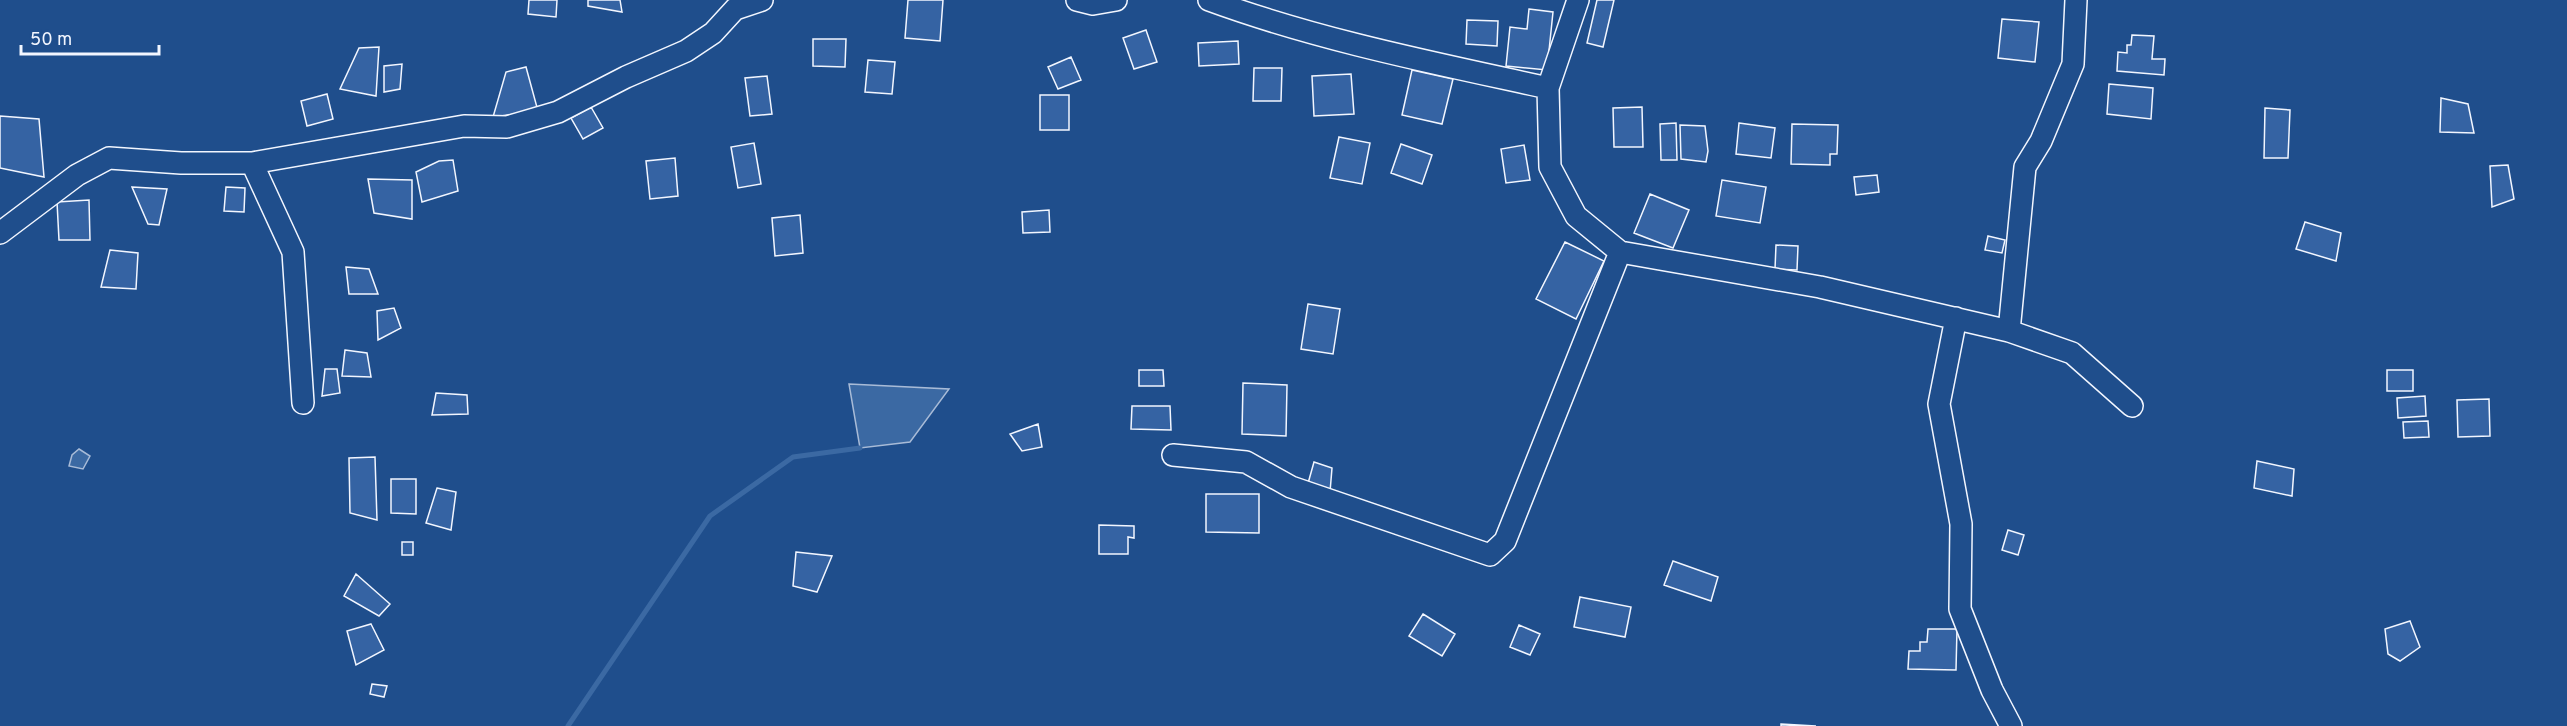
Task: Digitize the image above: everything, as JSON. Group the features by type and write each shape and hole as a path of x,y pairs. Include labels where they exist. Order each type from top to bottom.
{"street":[{"path":"1077,0 1093,4 1116,0"},
{"path":"1209,0 1259,9 1458,68 1548,88"},
{"path":"1578,0 1548,88 1550,167 1576,216 1620,252 1820,286 1900,307 2009,331 2072,353 2132,406"},
{"path":"2009,331 2025,167 2041,141 2073,64 2076,0"},
{"path":"0,233 77,175 109,158 252,163 464,126 507,127 558,112 626,77 686,51 713,33 735,9 755,1"},
{"path":"252,163 293,252 303,403"},
{"path":"1173,455 1245,462 1291,487 1490,555 1505,541 1620,252"},
{"path":"1956,318 1939,404 1961,524 1960,609 1992,690 2011,726"}],"water":[{"path":"849,384 949,389 910,442 860,448"},
{"path":"79,449 90,456 83,469 69,466 72,455"}],"building":[{"path":"529,0 557,0 556,17 528,14"},
{"path":"588,0 620,0 622,12 588,6"},
{"path":"908,0 943,0 940,41 905,38"},
{"path":"1597,0 1614,0 1603,47 1587,43"},
{"path":"1529,9 1553,12 1547,70 1506,66 1510,27 1527,29"},
{"path":"2002,19 2039,22 2035,62 1998,58"},
{"path":"1467,20 1498,21 1497,46 1466,44"},
{"path":"1146,30 1157,62 1134,69 1123,38"},
{"path":"2132,35 2154,36 2152,59 2165,59 2164,75 2117,71 2118,52 2127,53 2127,45 2131,45"},
{"path":"813,39 846,39 845,67 813,66"},
{"path":"1238,41 1239,64 1199,66 1198,43"},
{"path":"379,47 376,96 340,89 359,48"},
{"path":"1071,57 1081,80 1058,89 1048,67"},
{"path":"868,60 895,62 892,94 865,92"},
{"path":"402,64 400,89 384,92 384,66"},
{"path":"526,67 538,111 493,117 506,72"},
{"path":"1254,68 1282,68 1281,101 1253,101"},
{"path":"1412,70 1453,79 1442,124 1402,115"},
{"path":"1351,74 1354,114 1314,116 1312,76"},
{"path":"767,76 772,114 750,116 745,78"},
{"path":"2109,84 2153,88 2151,119 2107,114"},
{"path":"327,94 333,119 307,126 301,101"},
{"path":"1040,95 1069,95 1069,130 1040,130"},
{"path":"2441,98 2468,104 2474,133 2440,132"},
{"path":"591,107 603,128 583,139 571,118"},
{"path":"1642,107 1643,147 1614,147 1613,108"},
{"path":"2265,108 2290,110 2288,158 2264,158"},
{"path":"0,116 39,119 44,177 0,168"},
{"path":"1676,123 1677,160 1661,160 1660,124"},
{"path":"1739,123 1775,128 1771,158 1736,154"},
{"path":"1792,124 1838,125 1837,154 1830,154 1830,165 1791,164"},
{"path":"1680,125 1705,126 1708,151 1706,162 1681,159"},
{"path":"1339,137 1370,143 1362,184 1330,178"},
{"path":"754,143 761,184 738,188 731,147"},
{"path":"1401,144 1432,155 1422,184 1391,173"},
{"path":"1524,145 1530,180 1506,183 1501,149"},
{"path":"675,158 678,196 650,199 646,161"},
{"path":"453,160 458,191 422,202 416,172 439,161"},
{"path":"2508,165 2514,199 2492,207 2490,166"},
{"path":"1877,175 1879,192 1856,195 1854,177"},
{"path":"368,179 412,180 412,219 374,213"},
{"path":"1722,180 1766,187 1760,223 1716,216"},
{"path":"132,187 167,189 159,225 148,224"},
{"path":"226,187 245,188 244,212 224,211"},
{"path":"1650,194 1689,210 1673,248 1634,233"},
{"path":"89,200 90,240 59,240 57,202"},
{"path":"1049,210 1050,232 1023,233 1022,212"},
{"path":"800,215 803,253 775,256 772,218"},
{"path":"2305,222 2341,233 2336,261 2296,249"},
{"path":"1988,236 2005,240 2002,253 1985,250"},
{"path":"1565,242 1604,261 1576,319 1536,299"},
{"path":"1776,245 1798,246 1797,270 1775,269"},
{"path":"110,250 138,253 136,289 101,287"},
{"path":"346,267 369,269 378,294 349,294"},
{"path":"1308,304 1340,309 1333,354 1301,349"},
{"path":"394,308 401,328 378,340 377,311"},
{"path":"345,350 367,353 371,377 342,376"},
{"path":"325,369 337,369 340,393 322,396"},
{"path":"1139,370 1163,370 1164,386 1139,386"},
{"path":"2387,370 2413,370 2413,391 2387,391"},
{"path":"1243,383 1287,385 1286,436 1242,434"},
{"path":"436,393 467,395 468,414 432,415"},
{"path":"2425,396 2426,416 2398,418 2397,398"},
{"path":"2489,399 2490,436 2458,437 2457,400"},
{"path":"1132,406 1170,406 1171,430 1131,429"},
{"path":"2428,421 2429,437 2404,438 2403,422"},
{"path":"1038,424 1042,447 1022,451 1010,434"},
{"path":"375,457 377,520 350,513 349,458"},
{"path":"2257,461 2294,469 2292,496 2254,488"},
{"path":"1314,462 1332,468 1330,492 1307,487"},
{"path":"391,479 416,479 416,514 391,513"},
{"path":"437,488 456,492 451,530 426,523"},
{"path":"1206,494 1259,494 1259,533 1206,532"},
{"path":"1099,525 1134,526 1134,538 1128,537 1128,554 1099,554"},
{"path":"2008,530 2024,535 2018,555 2002,550"},
{"path":"402,542 413,542 413,555 402,555"},
{"path":"796,552 832,556 817,592 793,586"},
{"path":"1673,561 1718,577 1711,601 1664,585"},
{"path":"356,574 390,604 379,616 344,596"},
{"path":"1580,597 1631,607 1625,637 1574,627"},
{"path":"1423,614 1455,634 1442,656 1409,636"},
{"path":"2410,621 2420,647 2400,661 2388,654 2385,629"},
{"path":"371,624 384,650 356,665 347,631"},
{"path":"1519,625 1540,634 1530,655 1510,647"},
{"path":"1928,629 1957,629 1956,670 1908,669 1909,651 1920,651 1920,642 1927,642"},
{"path":"372,684 387,686 384,697 370,694"},
{"path":"1781,724 1816,726 1781,726"}],"waterway":[{"path":"568,726 710,516 793,457 860,448"}]}
